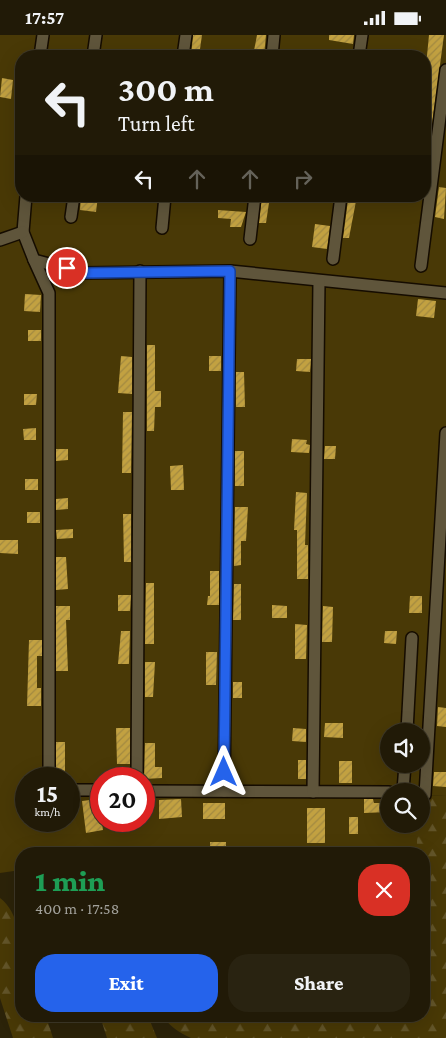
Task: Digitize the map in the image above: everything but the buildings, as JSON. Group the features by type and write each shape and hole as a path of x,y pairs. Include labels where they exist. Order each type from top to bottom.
{"street":[{"path":"41,50 43,35"},
{"path":"94,50 96,35"},
{"path":"184,50 186,35"},
{"path":"273,50 274,35"},
{"path":"360,50 362,35"},
{"path":"431,188 446,70"},
{"path":"26,202 23,232 49,293 48,767"},
{"path":"71,217 73,202"},
{"path":"162,228 165,202"},
{"path":"250,239 254,202"},
{"path":"333,259 340,202"},
{"path":"421,266 429,202"},
{"path":"0,240 23,232"},
{"path":"34,260 84,273 230,271 446,293"},
{"path":"137,767 140,271"},
{"path":"224,791 230,271"},
{"path":"313,793 320,281"},
{"path":"426,783 446,433"},
{"path":"407,723 412,639"},
{"path":"155,791 380,792"}],"green space":[{"path":"0,35 446,35 446,796 430,795 430,783 380,783 380,833 417,833 417,847 15,847 15,871 0,873"},
{"path":"430,795 446,796 446,1038 191,1038 179,1032 168,1022 430,1022 430,847 417,847 417,833 430,833"},
{"path":"0,898 9,908 15,919 15,1022 48,1022 53,1038 13,1038 0,998"},
{"path":"102,1022 150,1022 157,1038 107,1038"}],"route":[{"path":"67,268 84,273 230,271 224,772"}]}
